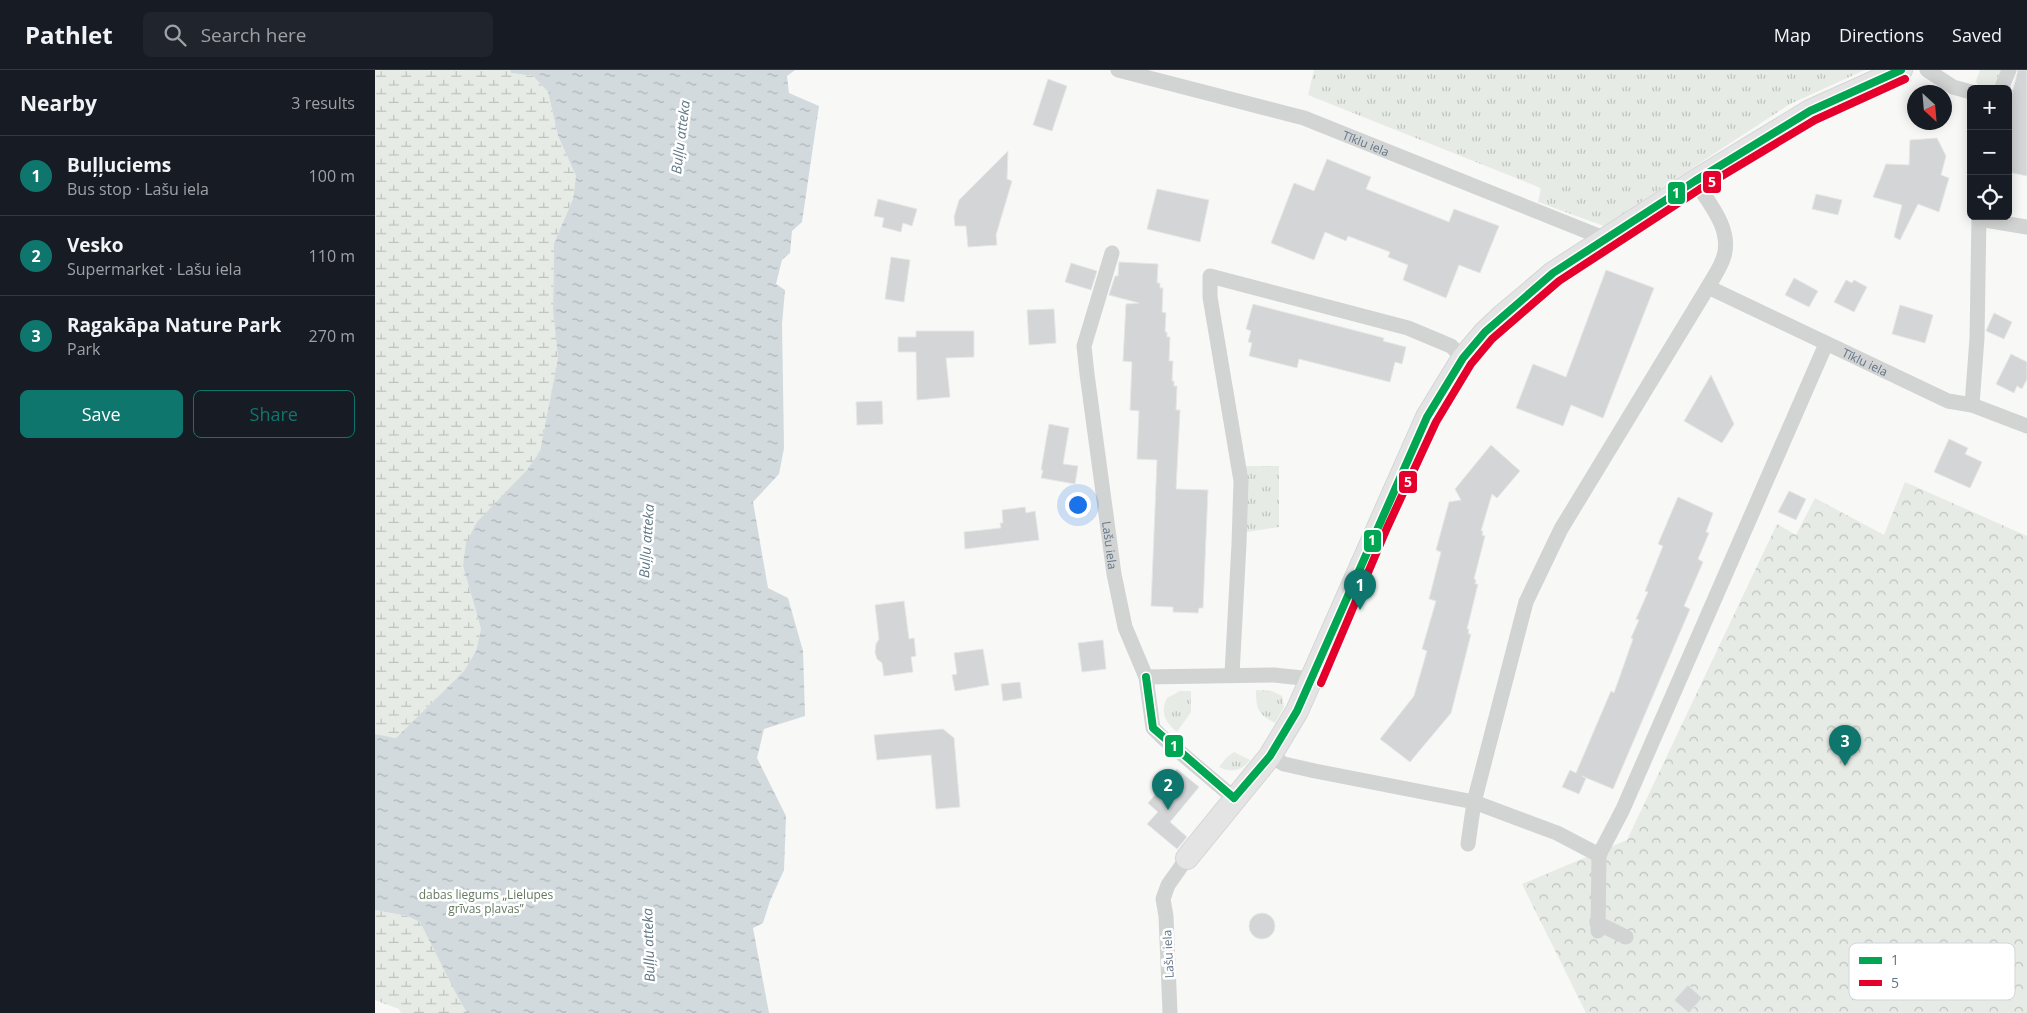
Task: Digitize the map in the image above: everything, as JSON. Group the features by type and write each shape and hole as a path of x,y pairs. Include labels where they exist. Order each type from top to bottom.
{"street":[{"name":"Tīklu iela","path":"1118,70 1304,118 1606,239"},
{"name":"Lašu iela","path":"1170,1013 1166,916 1163,899 1168,885 1187,858 1270,756 1297,711 1378,524 1427,417 1463,358 1501,316 1553,273 1695,181 1810,110 1901,70"},
{"path":"1927,70 1953,87 1967,91"},
{"path":"2003,85 2009,70"},
{"path":"1467,844 1473,802 1526,602 1561,529 1707,288 1724,256 1726,235 1715,212 1695,181"},
{"path":"1972,405 1977,338 1979,220"},
{"path":"1990,220 2027,227"},
{"name":"Lašu iela","path":"1112,253 1084,346 1114,574 1125,627 1146,677 1153,728 1235,798"},
{"path":"1232,674 1241,481 1213,317 1210,297 1210,276 1408,328 1451,346 1463,358"},
{"name":"Tīklu iela","path":"1707,288 1948,400 1972,405 2027,426"},
{"path":"1626,936 1597,927 1599,855 1623,809 1826,344"},
{"path":"1146,677 1232,674 1274,675 1312,679"},
{"path":"1270,756 1284,764 1473,802 1557,834 1599,855"}],"green space":[{"path":"375,70 510,70 511,73 533,76 548,92 558,136 576,176 573,199 554,243 553,311 558,358 540,451 463,566 481,629 476,651 464,671 396,738 375,734"},
{"path":"1314,70 1865,70 1790,104 1604,226 1538,202 1541,188 1308,95"},
{"path":"1980,70 2001,70 1994,85 1978,85 1976,81"},
{"path":"1235,466 1279,466 1279,527 1235,534"},
{"path":"1905,482 2027,536 2027,1013 1586,1013 1522,884 1627,840 1777,524 1796,535 1815,498 1884,535"},
{"path":"1256,690 1272,691 1282,696 1284,707 1275,723 1259,711"},
{"path":"1180,691 1191,691 1191,712 1177,732 1169,725 1165,717 1164,708 1167,698"},
{"path":"1234,752 1250,760 1243,767 1236,770 1219,767 1227,757"},
{"path":"375,910 407,916 420,922 467,1013 401,1013 399,1009 375,1000"}],"water":[{"name":"Buļļu atteka","path":"510,70 795,70 787,76 789,93 819,106 802,222 792,231 790,253 782,260 776,284 785,290 782,324 784,448 779,474 753,502 768,588 788,598 803,651 805,716 764,729 757,758 786,816 784,870 770,901 763,923 753,928 769,1013 467,1013 420,922 407,916 375,910 375,734 396,738 464,671 476,651 481,629 463,566 466,543 477,522 527,470 540,451 558,358 553,311 554,243 573,199 576,176 558,136 548,92 533,76 511,73"}],"building":[{"path":"2018,70 2027,70 2027,176 2012,173 2012,93"},
{"path":"1048,79 1067,86 1052,131 1033,125"},
{"path":"1937,138 1946,156 1941,175 1949,178 1939,212 1918,204 1900,240 1894,237 1902,205 1873,197 1886,164 1909,165 1910,140"},
{"path":"1008,151 1007,179 1012,181 996,235 997,245 968,247 966,226 955,226 954,217 959,200"},
{"path":"1327,159 1371,177 1366,189 1449,222 1454,209 1499,226 1480,273 1459,265 1446,298 1403,280 1408,265 1388,257 1390,252 1348,236 1346,241 1325,232 1314,260 1271,243 1294,183 1314,191"},
{"path":"1157,189 1209,200 1200,242 1147,229"},
{"path":"1816,194 1842,200 1838,215 1812,209"},
{"path":"878,199 917,209 912,226 903,223 901,232 882,227 884,218 874,216"},
{"path":"891,257 910,260 904,302 885,299"},
{"path":"1119,262 1158,264 1157,283 1160,283 1160,288 1163,288 1162,312 1166,313 1165,332 1167,332 1167,337 1170,337 1169,361 1173,361 1172,381 1174,381 1174,386 1177,386 1176,410 1180,410 1176,489 1208,490 1203,608 1199,608 1198,613 1173,612 1173,607 1151,606 1157,460 1137,459 1139,411 1130,410 1132,362 1123,361 1126,304 1139,303 1109,295 1115,276 1118,276"},
{"path":"1071,263 1097,271 1091,290 1065,282"},
{"path":"1606,270 1654,288 1603,418 1571,405 1563,426 1516,408 1533,364 1566,377"},
{"path":"1794,278 1818,291 1809,307 1785,295"},
{"path":"1846,280 1852,283 1854,280 1867,287 1854,312 1834,302"},
{"path":"1253,304 1384,338 1383,341 1406,347 1402,364 1395,362 1390,382 1299,359 1297,368 1249,356 1252,343 1248,342 1251,331 1246,329"},
{"path":"1900,305 1933,315 1925,343 1892,334"},
{"path":"1054,309 1056,343 1029,345 1027,310"},
{"path":"1994,313 2012,322 2004,339 1986,331"},
{"path":"916,331 974,331 974,357 946,358 950,397 917,400 916,352 898,352 898,337 916,337"},
{"path":"2011,354 2027,362 2027,379 2022,389 2017,386 2014,393 1996,384"},
{"path":"1711,375 1734,424 1722,443 1684,421"},
{"path":"882,401 883,424 857,425 856,402"},
{"path":"1049,424 1069,428 1063,464 1078,466 1075,484 1041,478"},
{"path":"1949,439 1968,448 1965,454 1982,462 1970,488 1934,472"},
{"path":"1491,445 1520,471 1497,498 1492,494 1481,531 1483,531 1482,535 1485,536 1474,579 1476,580 1475,584 1478,584 1467,629 1469,629 1468,634 1471,634 1451,713 1410,762 1380,739 1414,696 1427,651 1422,649 1436,601 1429,599 1441,552 1436,550 1449,502 1461,500 1455,489"},
{"path":"1789,491 1806,499 1796,520 1778,512"},
{"path":"1678,497 1713,513 1706,532 1709,533 1698,559 1703,562 1684,606 1690,609 1613,789 1582,776 1586,778 1579,794 1562,787 1570,770 1576,773 1611,691 1614,693 1633,639 1631,638 1639,620 1636,619 1648,592 1645,591 1663,546 1658,544"},
{"path":"1025,507 1026,513 1035,511 1039,540 965,549 964,532 1001,528 1000,523 1003,523 1002,510"},
{"path":"904,601 909,639 914,638 916,656 911,657 913,672 884,676 882,663 877,659 875,652 879,639 875,605"},
{"path":"1103,640 1106,669 1082,672 1078,643"},
{"path":"983,649 989,685 955,691 952,675 957,674 954,653"},
{"path":"1020,682 1022,698 1003,701 1001,684"},
{"path":"943,729 954,738 960,807 936,809 931,755 877,760 874,735"},
{"path":"1177,769 1199,787 1170,822 1187,837 1177,849 1147,824 1158,812 1148,803"},
{"path":"1262,913 1271,917 1275,926 1271,935 1262,939 1253,935 1249,926 1253,917"},
{"path":"1688,985 1702,998 1689,1013 1674,1000"}],"transit line":[{"name":"1","path":"1234,798 1270,756 1297,711 1427,417 1463,358 1485,332 1553,273 1695,181 1810,111 1901,70"},
{"name":"5","path":"1321,683 1387,528 1436,422 1471,364 1492,339 1559,281 1700,189 1815,120 1905,79"},
{"name":"1","path":"1146,677 1153,728 1234,798"}],"place":[{"name":"Buļļuciems","path":"1360,610"},
{"name":"Ragakāpa Nature Park","path":"1845,766"},
{"name":"Vesko","path":"1168,810"}],"park label":[{"name":"dabas liegums „Lielupes grīvas pļavas”","path":"486,901"}]}
